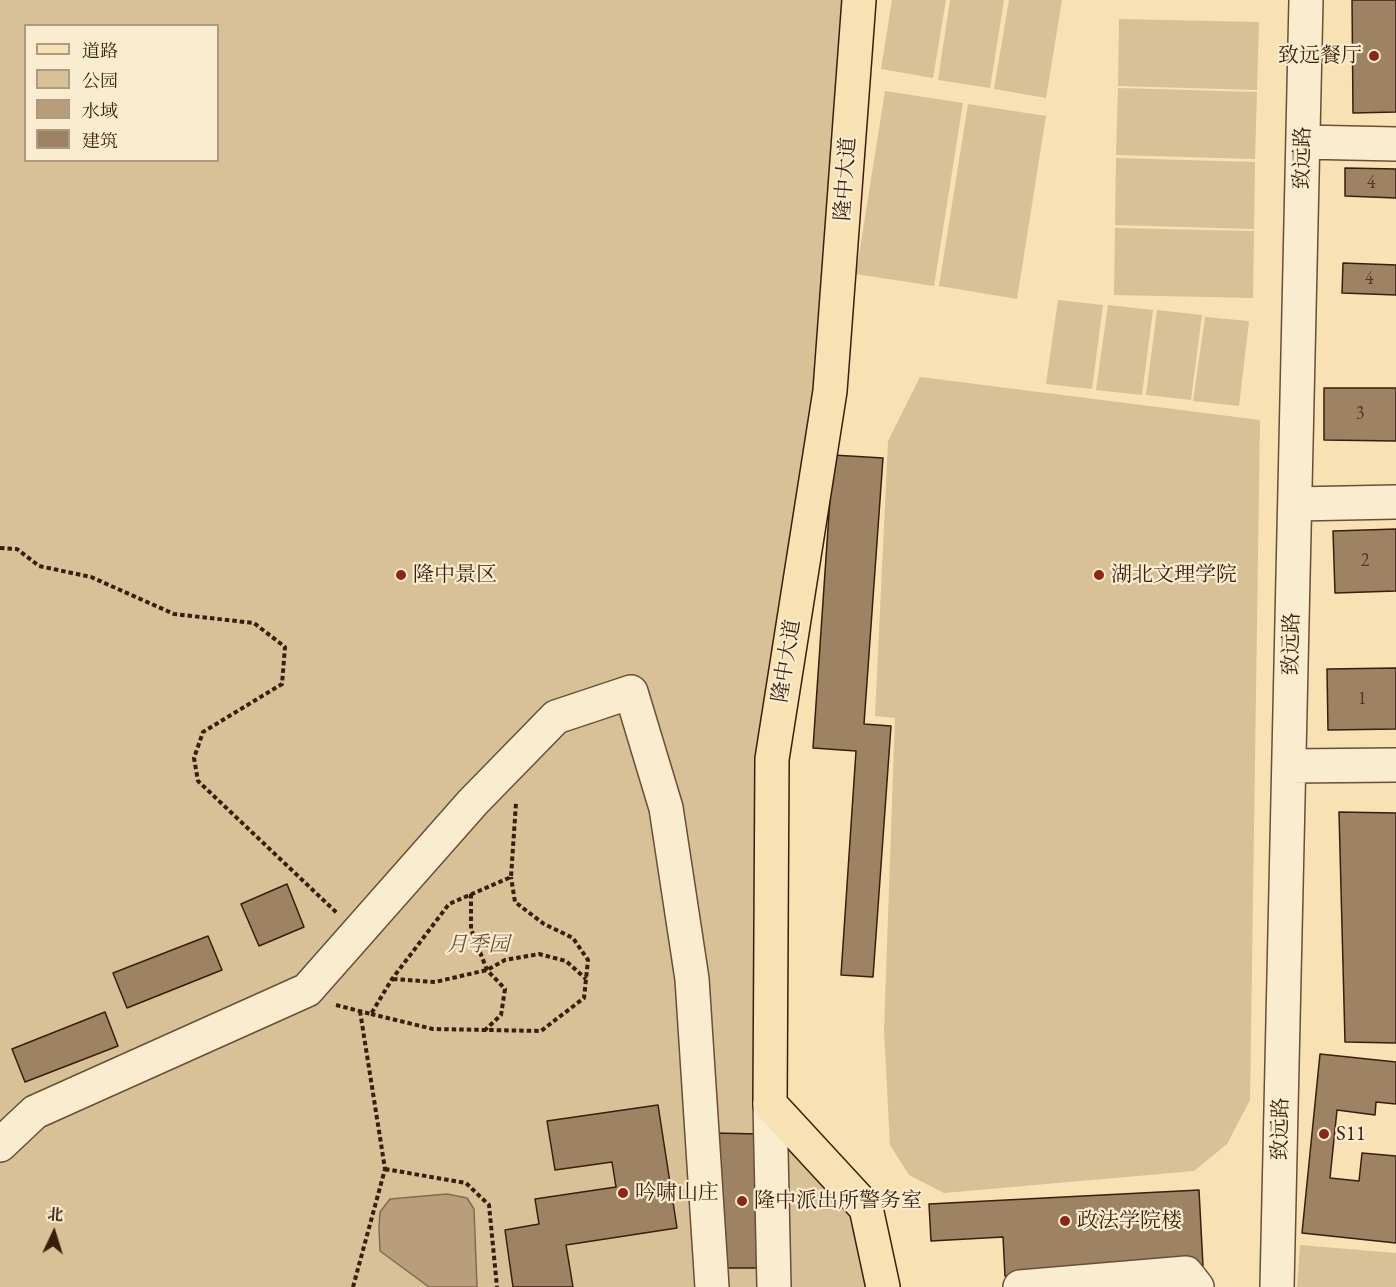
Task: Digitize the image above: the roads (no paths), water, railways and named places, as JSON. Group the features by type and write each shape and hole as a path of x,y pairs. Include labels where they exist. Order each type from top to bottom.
{"main road":[{"name":"隆中大道","path":"771,1104 772,759 830,391 860,0"},
{"path":"771,1104 866,1208 883,1287"}],"street":[{"name":"致远路","path":"1277,1287 1306,0"},
{"path":"1303,142 1396,144"},
{"path":"1295,504 1396,502"},
{"path":"0,1145 35,1112 307,990 473,802 556,717 631,692 666,808 692,979 712,1287"},
{"path":"1289,766 1396,765"},
{"path":"771,1104 774,1287"},
{"path":"1020,1287 1186,1273 1197,1287"}],"water":[{"path":"447,1194 467,1198 474,1209 477,1287 429,1287 380,1251 380,1212 390,1199"}],"place":[{"name":"致远餐厅","path":"1374,56"},
{"name":"隆中景区","path":"401,575"},
{"name":"湖北文理学院","path":"1099,575"},
{"name":"S11","path":"1324,1134"},
{"name":"吟啸山庄","path":"623,1193"},
{"name":"隆中派出所警务室","path":"742,1201"},
{"name":"政法学院楼","path":"1065,1221"}],"park label":[{"name":"月季园","path":"478,945"}]}
